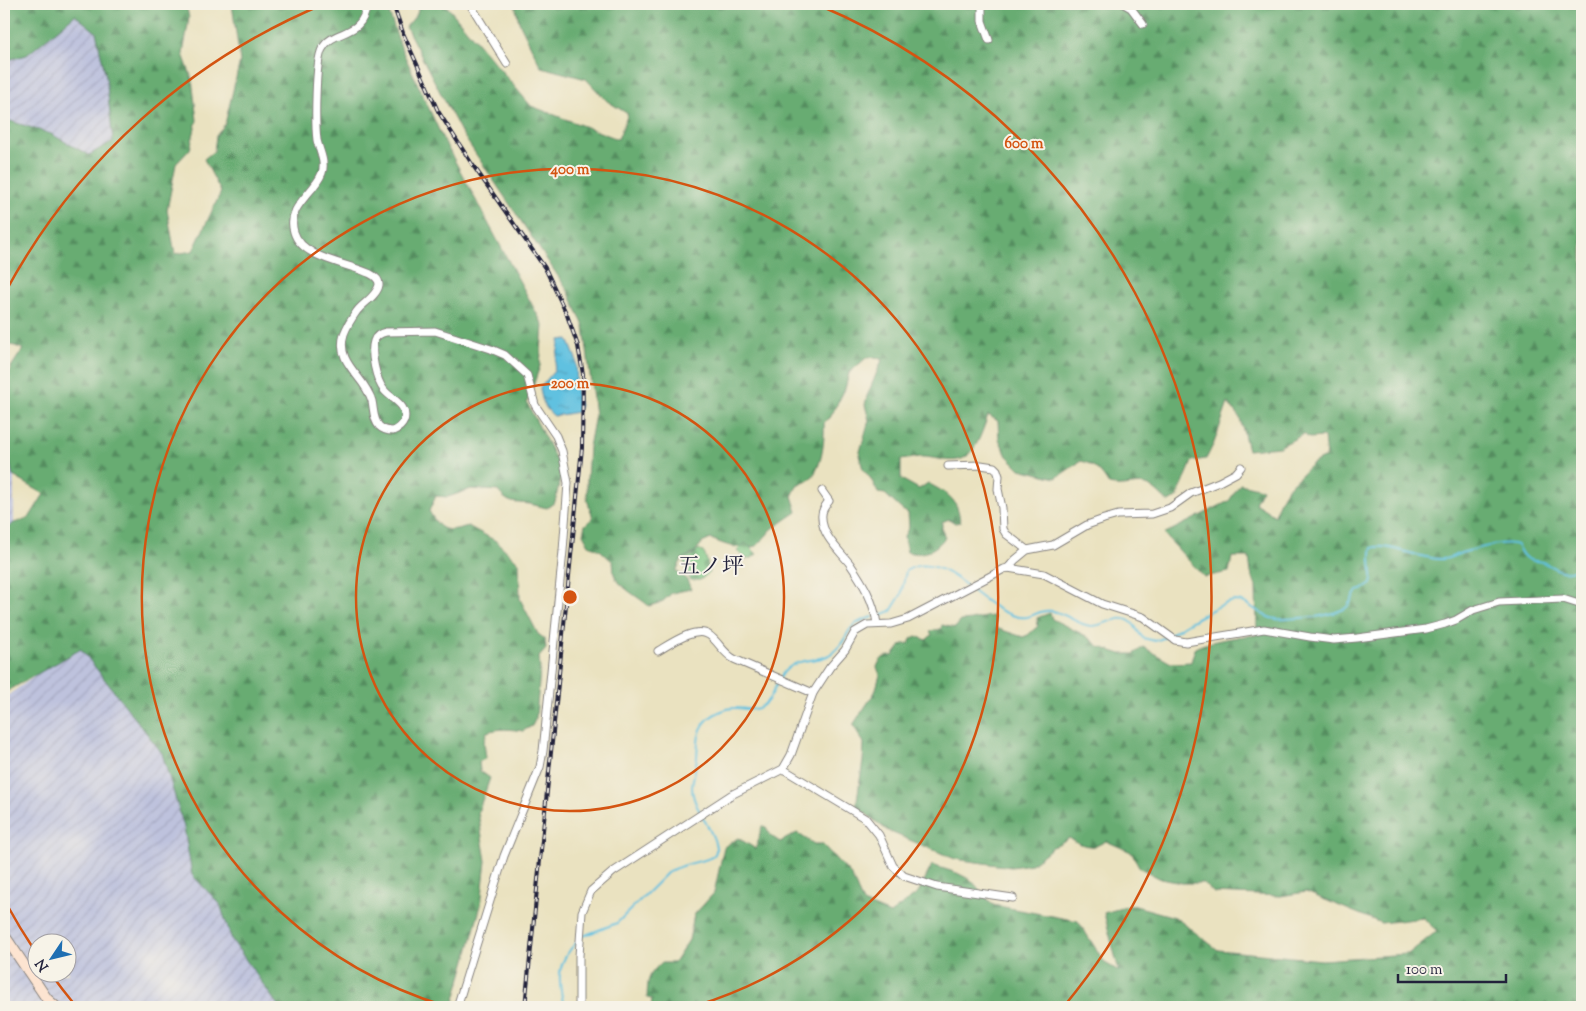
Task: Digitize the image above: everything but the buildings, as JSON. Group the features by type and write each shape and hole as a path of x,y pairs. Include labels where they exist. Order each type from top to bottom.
{"street":[{"path":"367,4 365,16 357,27 327,43 321,50 316,81 317,130 323,167 319,178 294,210 292,219 296,237 308,250 321,258 374,275 378,281 379,285 375,293 358,310 344,334 342,348 345,359 372,401 375,420 378,425 388,431 393,431 404,422 405,415 404,409 399,402 384,390 375,370 374,340 380,333 435,330 505,355 527,374 534,404 556,436 562,451 568,483 563,551 540,767 502,862 457,1007"},
{"path":"470,4 508,64"},
{"path":"982,4 982,21 989,40"},
{"path":"1124,4 1131,8 1143,24"},
{"path":"948,466 981,465 994,467 997,470 1003,529 1006,534 1027,550"},
{"path":"579,1007 579,956 582,912 591,892 613,872 731,795 783,769 791,755 814,693 830,667 845,650 855,632 867,626 891,624 908,619 973,584 1008,568 1014,560 1027,550 1053,545 1088,525 1118,515 1152,514 1170,508 1191,493 1236,473 1241,467"},
{"path":"822,491 829,501 822,511 824,528 834,546 870,596 877,624"},
{"path":"1008,568 1044,574 1102,604 1143,617 1175,640 1186,642 1264,629 1310,638 1334,640 1357,638 1426,629 1456,620 1472,610 1499,602 1563,599 1582,605"},
{"path":"658,651 686,635 707,634 726,654 734,659 814,693"},
{"path":"783,769 866,819 879,834 894,866 904,876 938,887 1013,898"},
{"path":"4,935 47,999 56,1007"}],"shaded area":[{"path":"73,8 104,31 123,144 88,163 4,125 4,57"},
{"path":"4,396 14,449 14,530 4,583"},
{"path":"86,640 166,747 302,1007 4,1007 4,698"}],"green space":[{"path":"4,4 186,4 189,18 183,54 192,79 197,120 190,149 176,164 167,210 175,254 193,251 221,192 204,159 214,151 216,136 225,124 240,61 232,4 386,4 402,50 443,139 543,325 540,366 527,403 562,471 555,502 547,508 509,501 498,491 471,489 448,497 436,496 429,511 437,523 444,529 468,526 496,541 519,563 520,599 538,634 545,639 546,649 539,657 540,670 536,718 532,726 523,731 505,729 487,732 484,742 486,758 479,762 480,771 490,778 478,812 486,861 481,905 454,1003 450,1007 279,1007 232,940 220,904 192,875 184,827 162,753 81,649 4,693 4,558 8,541 5,530 14,523 29,518 44,494 13,476 4,436 4,383 11,367 23,349 4,344 4,119 51,134 89,155 113,141 106,77 96,32 75,15 27,55 4,61"},
{"path":"419,4 445,4 531,106 618,139 628,114 607,101 586,79 541,67 519,22 515,4 1582,4 1582,1007 651,1007 652,999 647,998 648,982 651,975 661,963 674,963 689,940 694,915 714,893 724,847 738,838 756,849 762,826 766,827 771,836 780,842 797,833 814,844 822,844 851,875 863,903 890,914 918,893 932,865 957,873 971,880 993,905 1078,921 1105,963 1119,971 1104,913 1132,905 1175,917 1218,950 1322,960 1408,954 1437,931 1423,918 1381,923 1306,892 1280,896 1214,893 1203,883 1182,883 1161,879 1140,868 1131,852 1106,841 1094,847 1080,844 1069,838 1053,847 1032,864 1011,867 955,859 888,831 856,806 864,743 853,725 875,692 880,675 877,667 880,662 885,657 893,656 902,644 909,644 911,639 916,636 926,640 932,635 930,631 941,629 942,625 955,628 961,621 994,616 996,628 1023,637 1038,626 1037,618 1050,613 1052,619 1086,636 1100,647 1121,654 1134,654 1143,647 1171,663 1191,662 1195,648 1200,645 1225,639 1257,635 1256,586 1251,573 1249,557 1232,557 1229,572 1204,577 1164,534 1229,501 1240,484 1262,489 1255,503 1275,516 1281,498 1290,485 1311,465 1326,457 1324,437 1309,438 1304,434 1279,447 1248,450 1240,418 1228,403 1214,443 1206,459 1192,461 1177,498 1168,502 1149,486 1109,485 1104,477 1090,464 1081,461 1056,478 1020,469 1007,456 999,439 998,421 988,415 974,448 971,453 962,459 950,460 920,457 901,460 901,479 919,489 928,483 946,494 957,507 960,522 955,523 949,519 942,522 945,538 933,549 919,553 907,552 904,536 909,527 908,513 902,510 885,494 878,493 863,469 859,455 869,420 865,405 867,396 882,360 876,357 866,358 849,373 845,389 830,418 824,422 823,450 817,469 806,482 798,484 792,496 797,512 772,529 757,546 733,547 711,539 702,543 694,553 682,559 676,571 686,578 691,589 672,593 662,602 649,606 629,592 616,579 613,562 600,550 589,545 583,534 585,525 593,518 587,499 587,479 589,447 595,415 584,326 568,291 461,132 406,27 417,14"},
{"path":"745,543 757,554 752,558 746,559 737,551"},
{"path":"699,549 705,556 710,572 700,580 690,580 683,559 693,555"}],"water":[{"path":"568,339 576,359 577,393 580,406 578,412 554,416 544,404 540,388 554,371 560,340"}],"waterway":[{"path":"1170,635 1212,610 1235,601 1247,604 1270,618 1278,619 1317,617 1344,609 1357,591 1371,584 1372,548 1387,547 1435,559 1443,559 1490,546 1511,544 1517,545 1525,558 1540,561 1561,571 1570,571 1582,565"},
{"path":"878,616 891,611 901,595 906,571 914,567 921,565 937,568 952,575 966,585"},
{"path":"969,588 996,608 1020,617 1027,617 1042,611 1052,611 1081,624 1091,626 1124,619 1134,625 1143,638 1155,641 1166,637"},
{"path":"700,812 694,800 692,787 699,736 707,721 723,710 759,708 770,698 783,673 792,665 827,656 843,642 848,632 856,624 873,617"},
{"path":"583,936 617,923 669,871 712,857 716,852 716,845 702,816"},
{"path":"564,1007 560,988 560,972 565,957 578,941"}],"railway":[{"path":"393,4 403,33 438,111 472,164 545,268 567,315 578,346 583,374 582,448 525,1007"}],"district":[{"name":"五ノ坪","path":"711,565"}]}
